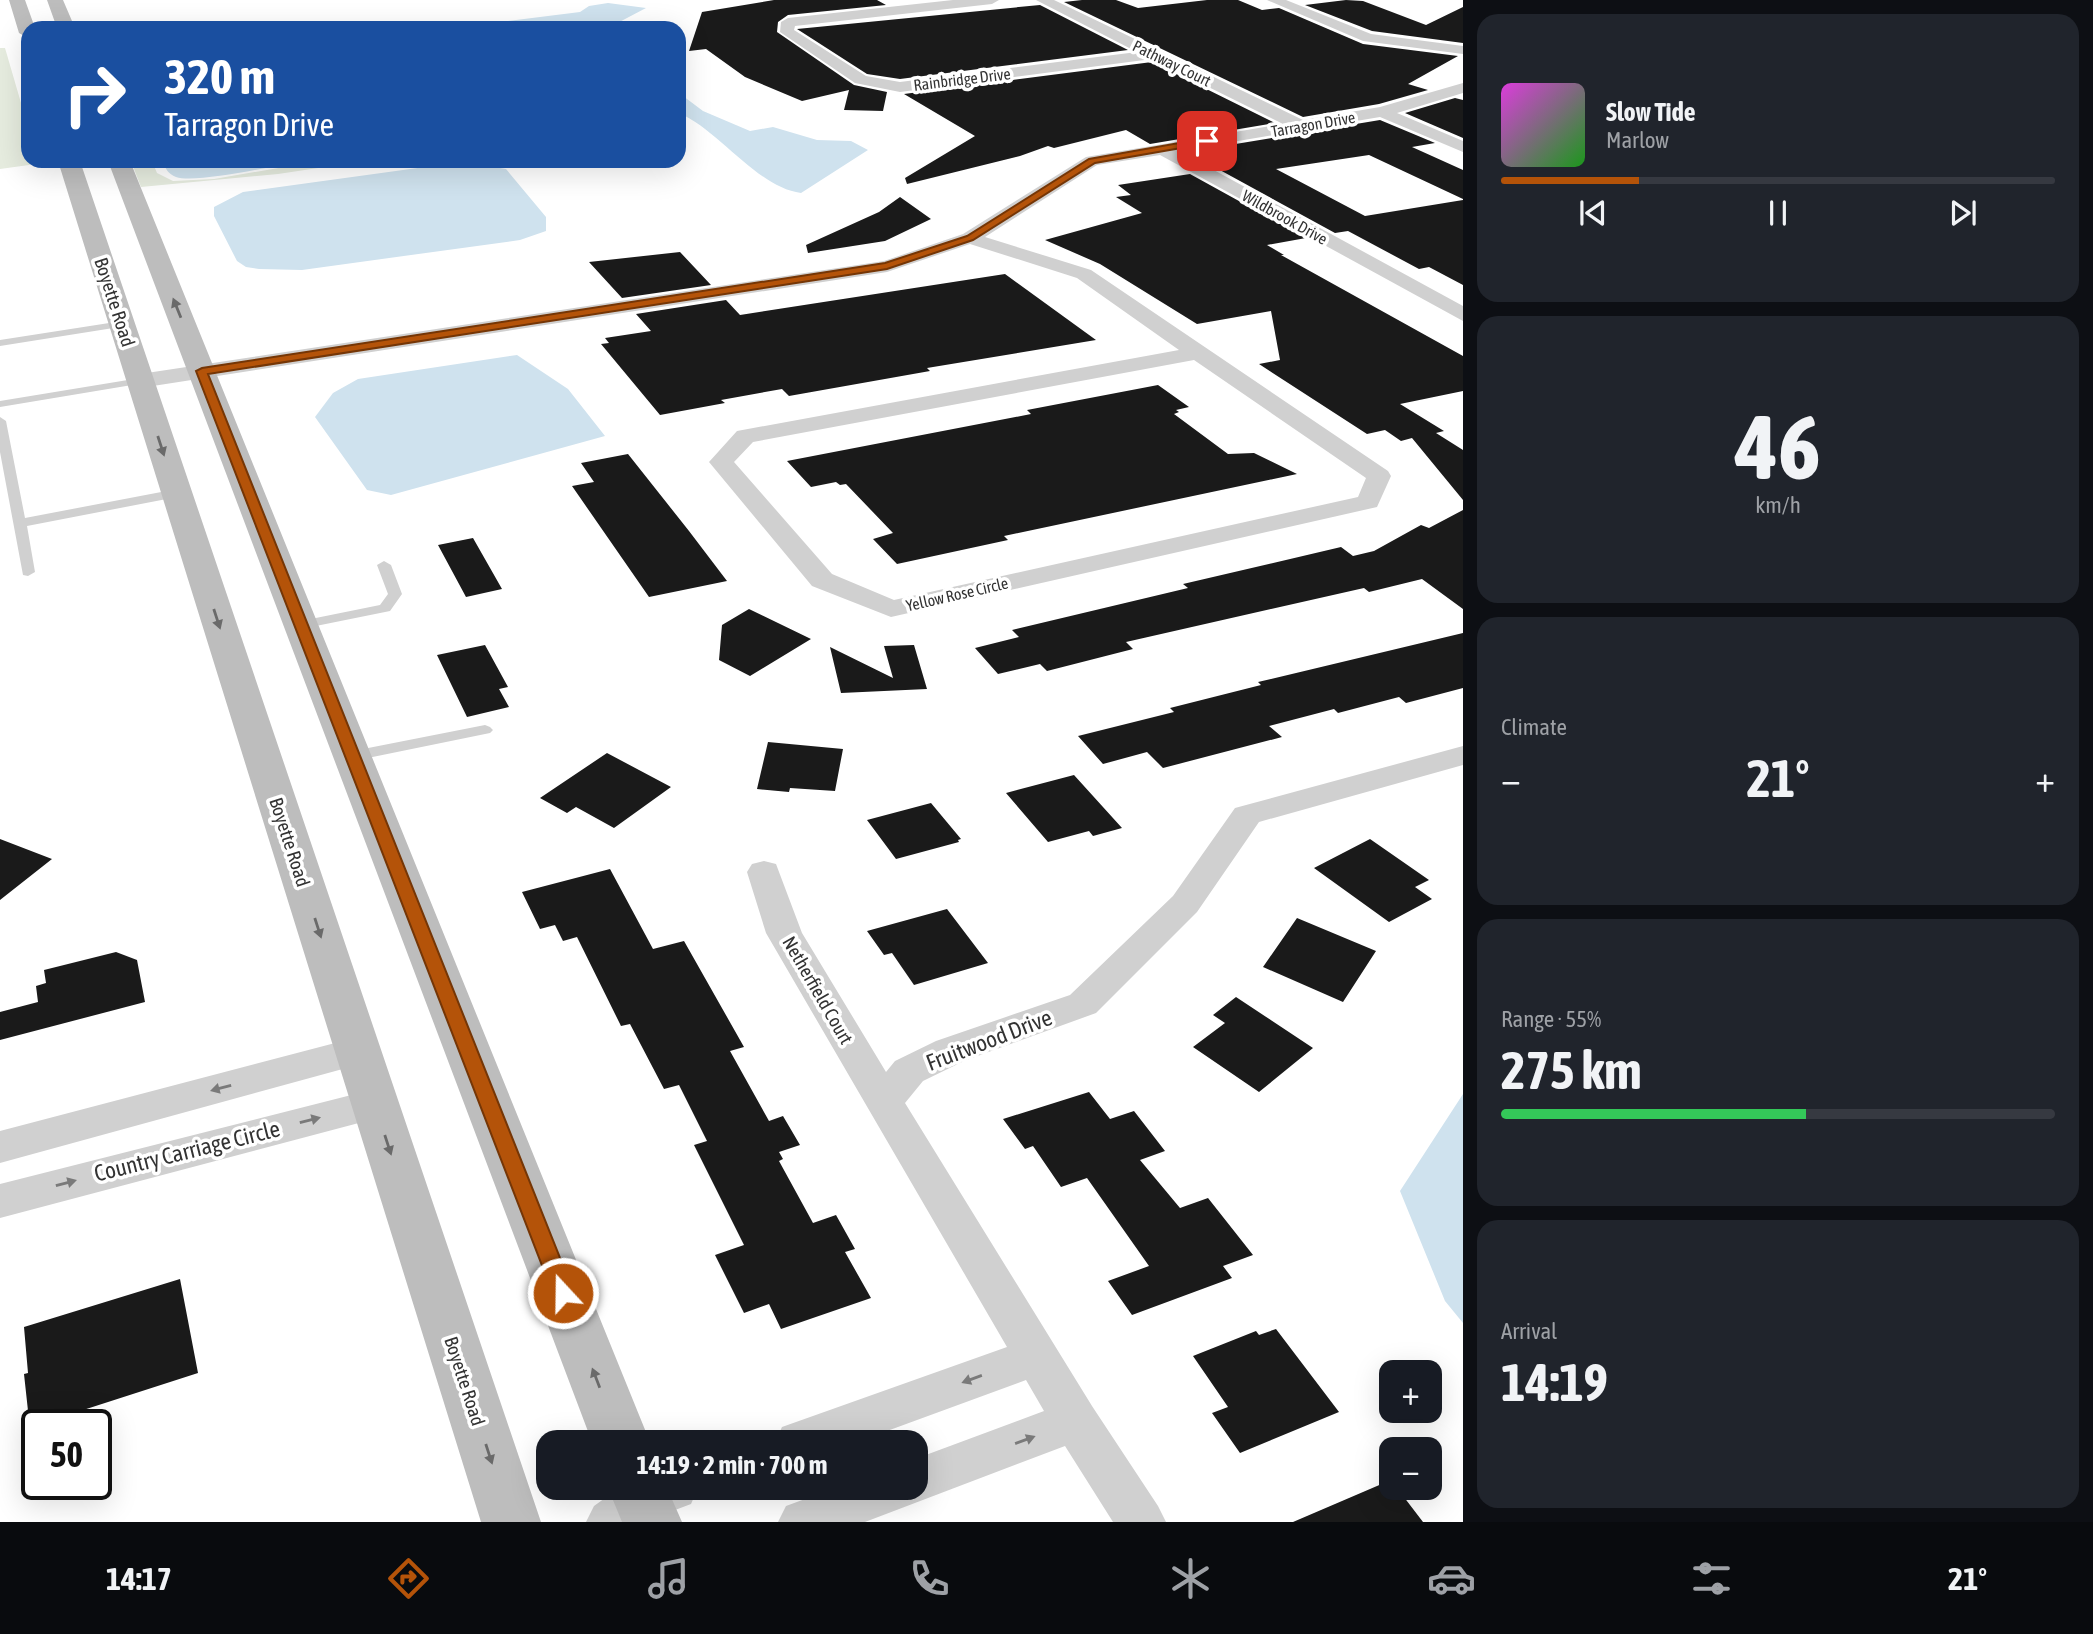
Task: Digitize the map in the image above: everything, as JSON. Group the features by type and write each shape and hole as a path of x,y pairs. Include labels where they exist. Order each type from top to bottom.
{"main road":[{"path":"17,0 24,21"},
{"path":"55,0 63,21"},
{"name":"Boyette Road","path":"71,168 511,1522"},
{"path":"122,168 616,1430"}],"street":[{"name":"Rainbridge Drive","path":"992,0 788,22 787,32 861,79 900,86 1155,54"},
{"name":"Pathway Court","path":"1043,0 1301,126"},
{"path":"1274,0 1368,38 1463,50"},
{"name":"Tarragon Drive","path":"1160,148 1382,112 1463,88"},
{"path":"1382,112 1463,147"},
{"path":"140,381 887,266 970,238 1092,161 1160,148"},
{"name":"Wildbrook Drive","path":"1160,148 1463,315"},
{"name":"Yellow Rose Circle","path":"970,238 1084,274 1379,476 1368,502 891,609 822,580 721,462 745,436 1198,353"},
{"name":"Fruitwood Drive","path":"884,1102 909,1071 950,1051 1083,1004 1185,904 1247,815 1463,755"},
{"name":"Netherfield Court","path":"764,873 784,933 884,1102"},
{"path":"0,1147 358,1051"},
{"path":"884,1102 1075,1421 1141,1522"},
{"name":"Country Carriage Circle","path":"0,1201 375,1104"},
{"path":"832,1430 1036,1356"},
{"path":"928,1475 1075,1421"},
{"path":"803,1522 863,1500"}],"lane":[{"path":"0,343 122,324"},
{"path":"0,404 140,381"},
{"path":"0,421 28,572"},
{"path":"20,523 177,493"},
{"path":"302,625 385,608 395,594 384,565"},
{"path":"353,756 485,730"}],"shaded area":[{"path":"0,48 5,48 21,103 21,166 0,169"},
{"path":"134,168 155,168 157,173 173,181 214,179 278,168 318,168 278,174 141,187"}],"water":[{"path":"608,3 646,8 621,21 508,21 580,12 589,6"},
{"path":"686,98 703,111 750,131 773,127 817,140 851,141 868,150 801,193 769,181 686,117"},
{"path":"267,168 201,178 176,177 166,169"},
{"path":"418,168 500,168 506,169 546,217 546,231 520,240 302,270 259,269 246,267 237,261 214,216 214,207 243,192"},
{"path":"517,355 568,389 605,436 391,495 367,490 315,417 333,393 358,379"},
{"path":"1463,1094 1463,1323 1445,1301 1400,1191"}],"building":[{"path":"774,0 877,0 886,5 788,15 778,22 777,32 854,85 887,92 883,111 844,110 849,90 802,101 745,77 706,49 689,51 702,12"},
{"path":"1116,0 1138,8 1207,0 1238,0 1262,10 1279,8 1363,44 1458,56 1408,84 1428,90 1379,104 1303,117 1064,2"},
{"path":"1346,0 1363,1 1426,25 1463,7 1463,43 1372,31 1305,5"},
{"path":"1040,5 1128,50 900,79 867,74 797,29"},
{"path":"1152,62 1275,123 1150,144 1126,130 1054,148 1048,146 1020,156 907,184 905,178 975,136 904,94"},
{"path":"1455,98 1463,100 1463,138 1405,113"},
{"path":"1380,120 1435,143 1412,147 1463,170 1463,199 1369,155 1276,169 1365,216 1463,200 1463,285 1429,267 1419,269 1348,231 1335,233 1187,152"},
{"path":"1190,174 1306,238 1267,245 1284,255 1281,255 1463,356 1463,391 1400,404 1444,431 1436,433 1463,450 1463,500 1412,438 1401,441 1385,430 1367,434 1259,364 1280,360 1271,311 1197,324 1100,264 1045,240 1142,213 1116,197 1131,195 1118,185"},
{"path":"900,197 931,219 885,241 808,253 806,245 879,212"},
{"path":"680,252 711,285 622,298 589,262"},
{"path":"1005,274 1096,340 927,368 930,371 789,396 782,389 660,415 601,344 609,343 605,338 651,331 636,314 726,300 740,315"},
{"path":"1158,385 1189,407 1176,410 1179,412 1174,414 1228,454 1254,453 1297,474 1004,536 1008,540 897,564 873,539 893,533 846,484 840,485 836,482 811,487 787,461 1031,414 1027,410"},
{"path":"628,454 727,581 649,597 572,486 594,482 581,463"},
{"path":"1463,510 1463,609 1422,579 1369,592 1364,588 1126,642 1133,649 1047,671 1040,664 998,674 975,648 1019,637 1012,630 1188,588 1183,584 1341,547 1353,556 1374,551 1421,525 1429,528"},
{"path":"473,538 502,589 466,597 438,545"},
{"path":"749,609 811,639 750,676 719,660 722,625"},
{"path":"1463,633 1463,688 1406,703 1399,697 1338,713 1334,709 1269,726 1282,737 1163,768 1147,752 1103,764 1078,736 1174,712 1170,708 1261,685 1258,682"},
{"path":"485,645 508,687 499,689 509,707 467,717 437,655"},
{"path":"914,645 927,689 841,693 830,647 893,678 884,646"},
{"path":"768,742 843,749 835,791 790,788 789,792 757,789"},
{"path":"607,753 671,787 614,828 576,807 567,813 540,798"},
{"path":"1074,775 1122,828 1093,836 1089,831 1048,842 1006,793"},
{"path":"931,803 961,839 959,842 896,859 867,820"},
{"path":"0,839 52,859 0,900"},
{"path":"1370,839 1429,880 1415,887 1432,899 1389,922 1314,868"},
{"path":"610,869 653,949 684,941 744,1047 730,1051 769,1121 783,1116 800,1145 779,1152 783,1159 779,1161 813,1223 836,1215 855,1249 845,1252 871,1298 781,1329 769,1304 744,1313 715,1255 744,1245 694,1145 707,1141 679,1085 664,1089 630,1024 621,1026 577,937 563,941 555,925 540,929 522,892"},
{"path":"947,909 988,963 914,985 892,953 884,955 867,931"},
{"path":"1297,918 1376,951 1343,1002 1263,967"},
{"path":"116,952 137,960 145,1002 0,1040 0,1012 38,1002 36,986 46,983 44,970"},
{"path":"1236,997 1313,1048 1259,1092 1193,1047 1225,1023 1213,1015"},
{"path":"1089,1092 1110,1119 1134,1111 1165,1151 1140,1160 1180,1208 1208,1198 1253,1255 1223,1266 1232,1278 1132,1315 1108,1281 1149,1266 1087,1178 1061,1187 1033,1146 1025,1149 1003,1119"},
{"path":"180,1279 198,1373 86,1409 28,1409 24,1374 28,1373 24,1327"},
{"path":"1276,1329 1339,1412 1240,1453 1212,1413 1228,1407 1193,1356 1256,1331 1259,1335"},
{"path":"1379,1485 1379,1500 1406,1500 1423,1522 1293,1522"}],"route":[{"path":"563,1293 202,371 887,266 970,238 1092,161 1207,141"}]}
